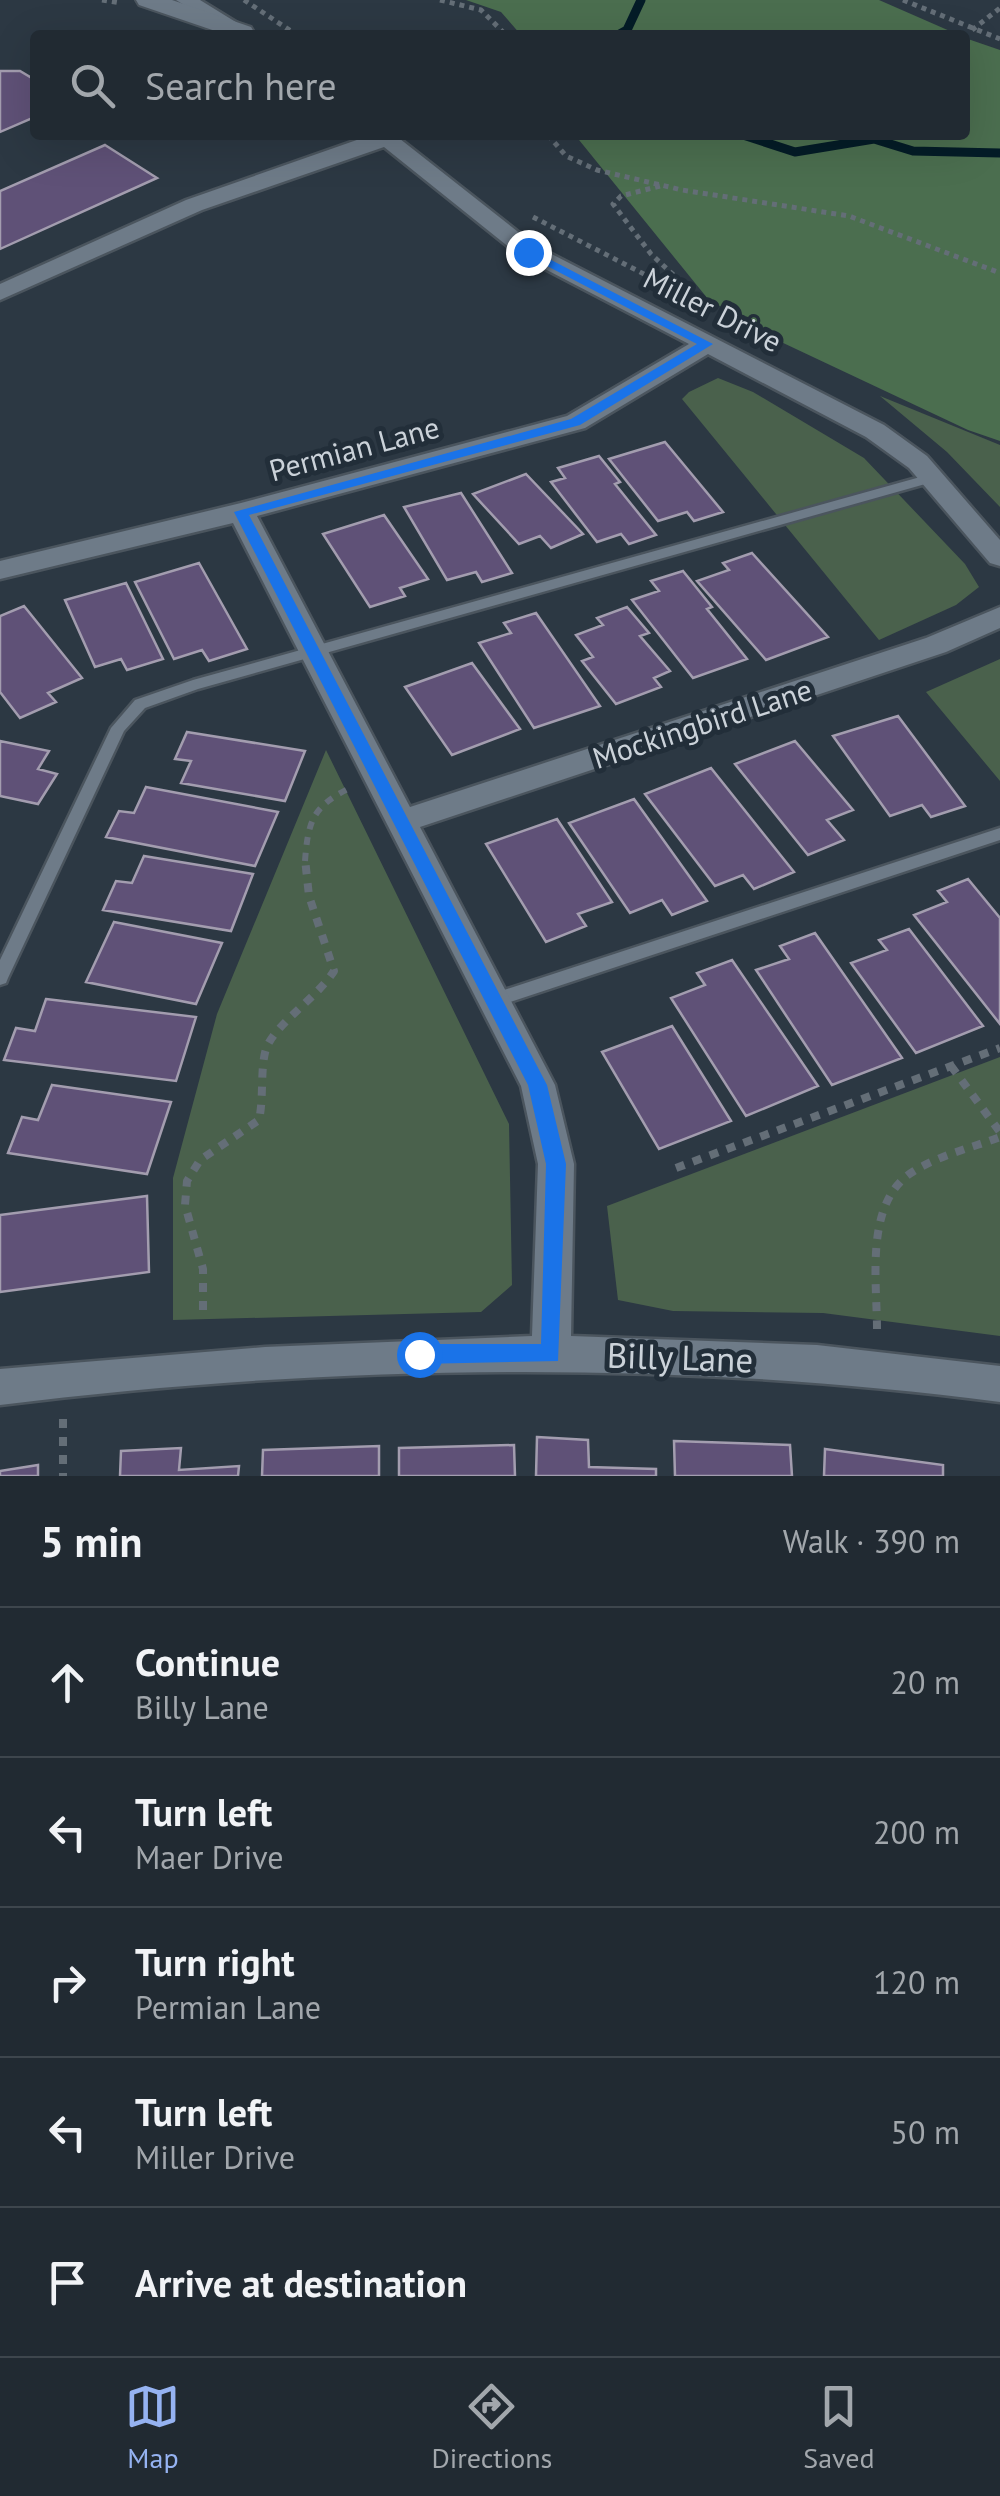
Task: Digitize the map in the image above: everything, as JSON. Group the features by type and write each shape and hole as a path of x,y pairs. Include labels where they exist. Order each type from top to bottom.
{"street":[{"path":"148,0 235,30"},
{"path":"186,0 239,30"},
{"path":"212,0 241,30"},
{"path":"0,293 194,205 376,140"},
{"name":"Miller Drive","path":"388,140 516,244 876,431 918,462 1000,557"},
{"name":"Permian Lane","path":"0,570 241,512 576,422 707,344"},
{"path":"241,512 538,1085 556,1164 551,1354"},
{"name":"Mockingbird Lane","path":"401,822 936,645 1000,616"},
{"name":"Billy Lane","path":"0,1387 419,1354 692,1354 906,1370 1000,1384"}],"lane":[{"path":"0,978 118,728 140,704 192,685 931,478"},
{"path":"492,1001 1000,834"}],"path":[{"path":"244,0 290,30"},
{"path":"440,0 481,10 501,30"},
{"path":"904,0 1000,39"},
{"path":"972,30 1000,8"},
{"path":"552,140 560,151 584,166 663,186 848,216 1000,273"},
{"path":"525,212 675,290 681,282 651,254 613,204 622,196 663,186"},
{"path":"203,1310 203,1268 185,1205 187,1181 200,1160 258,1120 265,1094 266,1051 274,1033 321,992 334,971 331,950 308,892 307,848 314,816 325,800 350,788"},
{"path":"676,1168 1000,1048"},
{"path":"877,1329 878,1236 887,1197 910,1173 1000,1134 951,1066"},
{"path":"62,1476 63,1419"}],"green space":[{"path":"466,0 879,0 948,30 517,30 501,12"},
{"path":"970,40 1000,50 1000,441 968,430 779,341 708,299 579,140 970,140"},
{"path":"718,378 753,392 864,458 965,564 979,587 956,605 879,640 682,399"},
{"path":"880,396 1000,445 1000,507 947,452"},
{"path":"1000,659 1000,781 926,692"},
{"path":"326,750 509,1124 512,1285 481,1312 173,1320 173,1178 217,1014"},
{"path":"1000,1057 1000,1336 823,1313 673,1311 618,1300 607,1206"}],"building":[{"path":"0,71 20,71 30,77 30,119 0,132"},
{"path":"105,145 157,178 0,249 0,191"},
{"path":"665,442 723,512 694,521 687,512 658,521 609,459"},
{"path":"599,456 620,482 615,484 656,535 629,544 621,534 597,542 551,482 565,478 558,468"},
{"path":"526,474 583,534 551,548 540,536 519,544 473,494"},
{"path":"461,493 512,573 482,582 476,572 447,580 404,507"},
{"path":"384,515 428,579 400,588 405,596 370,607 323,534"},
{"path":"752,553 828,637 766,660 697,581 729,570 723,563"},
{"path":"199,563 247,649 209,661 202,650 174,659 135,582"},
{"path":"683,571 747,659 693,678 632,600 659,591 651,581"},
{"path":"126,583 163,659 127,670 121,659 95,667 65,600"},
{"path":"24,606 82,678 48,693 56,702 20,718 0,692 0,616"},
{"path":"627,607 649,633 640,636 670,671 654,678 661,687 616,704 582,661 593,657 576,635 603,625 597,618"},
{"path":"536,613 600,706 534,728 479,643 511,633 504,623"},
{"path":"472,663 520,729 452,755 405,687"},
{"path":"898,716 965,806 931,817 922,805 890,816 833,736"},
{"path":"187,732 305,751 285,801 181,783 191,761 175,759"},
{"path":"0,741 49,751 38,769 57,774 38,804 0,796"},
{"path":"795,741 853,810 827,820 844,840 808,855 735,764"},
{"path":"711,768 794,872 754,889 743,875 715,886 645,794"},
{"path":"146,787 278,812 255,866 106,837 119,811 134,813"},
{"path":"634,799 707,901 672,915 662,900 630,913 569,823"},
{"path":"557,819 612,902 578,914 586,926 546,942 486,844"},
{"path":"144,856 253,874 231,931 103,910 116,881 132,883"},
{"path":"968,879 1000,918 1000,1024 914,915 947,902 938,891"},
{"path":"114,922 222,943 196,1004 86,982"},
{"path":"909,929 983,1026 916,1053 851,963 887,950 879,940"},
{"path":"815,933 902,1058 832,1085 756,970 789,959 780,946"},
{"path":"732,960 818,1086 746,1116 671,998 705,985 697,973"},
{"path":"46,999 196,1017 176,1081 4,1060 16,1028 35,1031"},
{"path":"672,1026 731,1121 659,1149 602,1052"},
{"path":"52,1085 171,1102 147,1174 8,1153 22,1117 38,1120"},
{"path":"147,1196 149,1272 0,1292 0,1215"},
{"path":"537,1437 588,1440 589,1467 656,1469 656,1476 536,1476"},
{"path":"674,1441 790,1445 792,1476 675,1476"},
{"path":"514,1445 515,1476 399,1476 399,1448"},
{"path":"379,1446 379,1476 262,1476 263,1450"},
{"path":"181,1448 179,1470 239,1466 238,1476 120,1476 121,1451"},
{"path":"825,1449 943,1465 943,1476 824,1476"},
{"path":"38,1465 38,1476 0,1476 0,1471"}],"waterway":[{"path":"627,30 641,0"},
{"path":"758,140 795,152 868,140"},
{"path":"877,140 913,151 1000,153"}],"route":[{"path":"419,1354 551,1354 556,1164 538,1085 464,949 241,512 576,422 707,344 528,252"}]}
